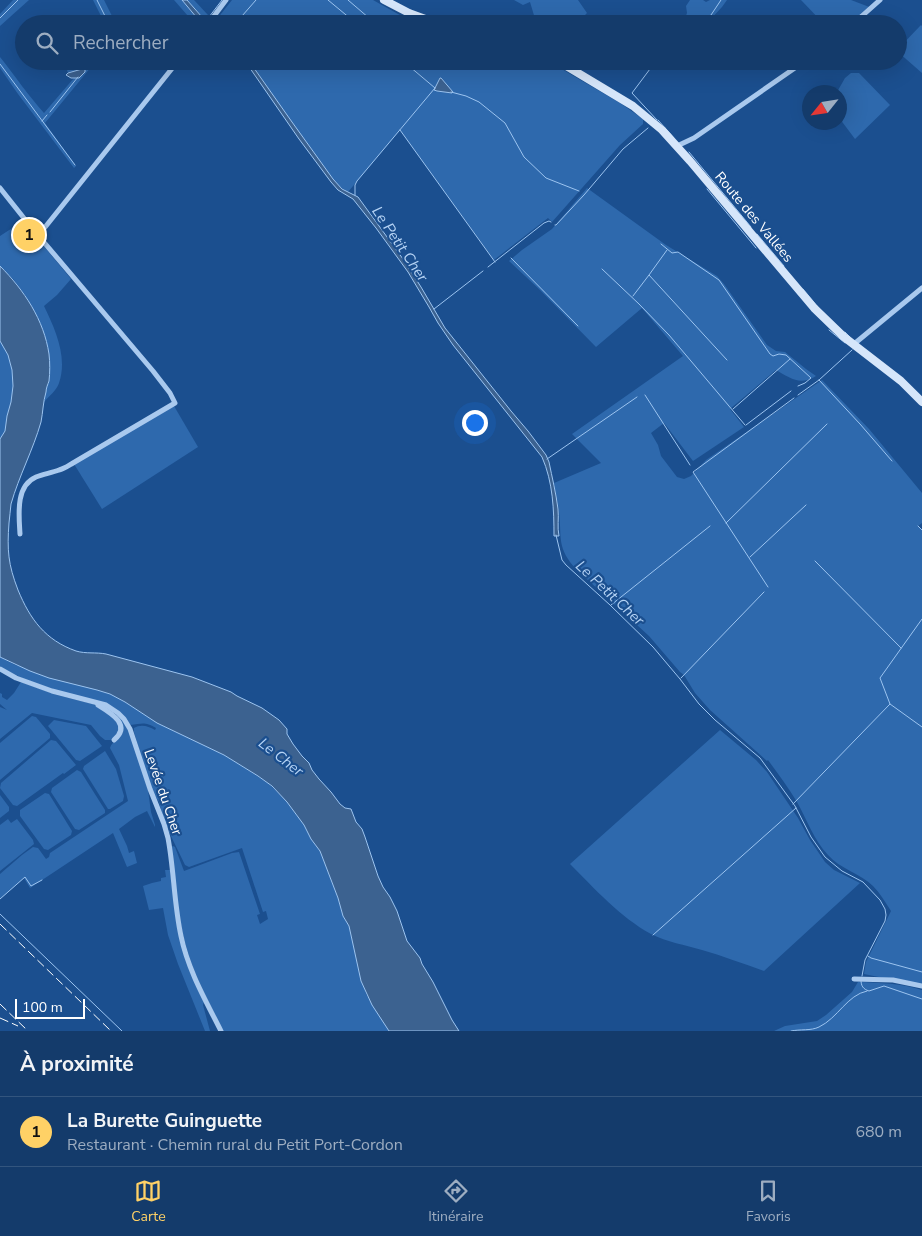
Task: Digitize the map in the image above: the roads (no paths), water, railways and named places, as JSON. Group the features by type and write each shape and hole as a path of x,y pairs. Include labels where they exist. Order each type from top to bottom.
{"main road":[{"path":"384,0 415,15"},
{"name":"Route des Vallées","path":"573,70 640,111 662,130 827,322 902,382 922,402"}],"street":[{"path":"214,15 226,0"},
{"path":"863,15 880,0"},
{"path":"38,236 171,70"},
{"path":"677,146 694,138 792,70"},
{"path":"0,188 38,236 162,382 175,403 73,464 30,480 21,496 19,512 20,534"},
{"path":"854,344 922,288"},
{"path":"0,669 16,678 52,691 93,702 117,715 121,731 114,740"},
{"name":"Levée du Cher","path":"117,715 124,719 130,729 166,831 184,948 197,983 221,1031"},
{"path":"854,979 904,981 922,986"}],"water":[{"path":"182,0 187,0 200,15 194,15"},
{"path":"85,70 79,78 71,78 66,75"},
{"path":"251,70 255,70 333,179 342,189 358,197 403,259 445,328 546,455 557,503 559,536 554,536 551,486 542,457 453,345 408,272 376,228 353,199 338,190 331,182"},
{"path":"440,78 453,92 452,93 434,90"},
{"name":"Le Cher","path":"0,266 32,306 43,329 49,357 49,381 41,422 14,494 9,523 8,549 12,572 18,590 33,619 47,635 76,651 106,654 192,677 231,692 262,708 279,720 287,729 287,734 293,744 309,763 319,779 340,804 345,808 351,809 356,822 362,829 378,876 397,911 407,941 420,958 459,1031 389,1031 372,1005 361,981 349,926 343,916 320,851 304,825 272,786 224,755 157,723 110,694 49,678 0,657 0,439 5,431 13,386 12,370 8,355 0,341"}],"waterway":[{"path":"0,18 18,0"},
{"path":"97,0 104,15"},
{"path":"211,15 222,0"},
{"path":"243,15 256,0"},
{"path":"328,0 346,15"},
{"path":"348,0 366,15"},
{"path":"711,15 721,0"},
{"path":"0,64 75,165"},
{"path":"414,70 435,88"},
{"path":"649,70 632,93 657,120"},
{"path":"50,112 78,77"},
{"path":"355,195 357,181 435,88"},
{"path":"451,92 479,102 505,123 524,157 546,178 579,191"},
{"path":"42,121 47,115"},
{"path":"658,120 674,138"},
{"path":"555,225 584,195 623,149 648,128"},
{"path":"400,130 495,262"},
{"path":"689,152 751,227"},
{"path":"707,189 756,248"},
{"path":"488,267 544,223 551,222"},
{"path":"757,234 784,266"},
{"path":"661,244 672,253 678,252 719,280 770,354 773,356 779,354 786,355 811,378 798,386"},
{"path":"649,275 667,250"},
{"path":"511,258 578,326"},
{"path":"602,269 669,335 745,425"},
{"path":"434,309 483,271"},
{"path":"633,296 649,275 727,360"},
{"path":"803,289 818,307"},
{"path":"829,330 845,343"},
{"path":"845,332 850,337"},
{"path":"798,395 819,380 852,350"},
{"path":"733,409 790,359"},
{"path":"819,380 892,461"},
{"path":"746,425 791,391"},
{"path":"645,395 690,465"},
{"path":"547,459 637,397"},
{"path":"768,587 693,472 794,398"},
{"path":"726,523 827,424"},
{"path":"750,557 806,505"},
{"path":"611,605 710,526"},
{"path":"918,526 922,530"},
{"name":"Le Petit Cher","path":"556,535 562,560 566,565 653,647 699,704 715,720 760,758 795,806 811,837 825,857 842,871 863,882 880,900 885,909 885,921 865,960 862,976"},
{"path":"815,561 901,648"},
{"path":"681,678 764,592"},
{"path":"793,804 890,704 880,678 922,619"},
{"path":"890,704 922,727"},
{"path":"653,935 796,808"},
{"path":"0,899 25,877 31,886 42,880"},
{"path":"0,914 122,1031"},
{"path":"868,956 922,972"},
{"name":"Le Petit Cher","path":"861,980 863,987 869,991 884,986 922,999"},
{"path":"791,1031 819,1027 832,1018 854,997 867,991"}],"railway":[{"path":"0,924 111,1031"},
{"path":"0,1004 28,1031"},
{"path":"0,1018 18,1026"}],"place":[{"name":"La Burette Guinguette","path":"29,235"}]}
